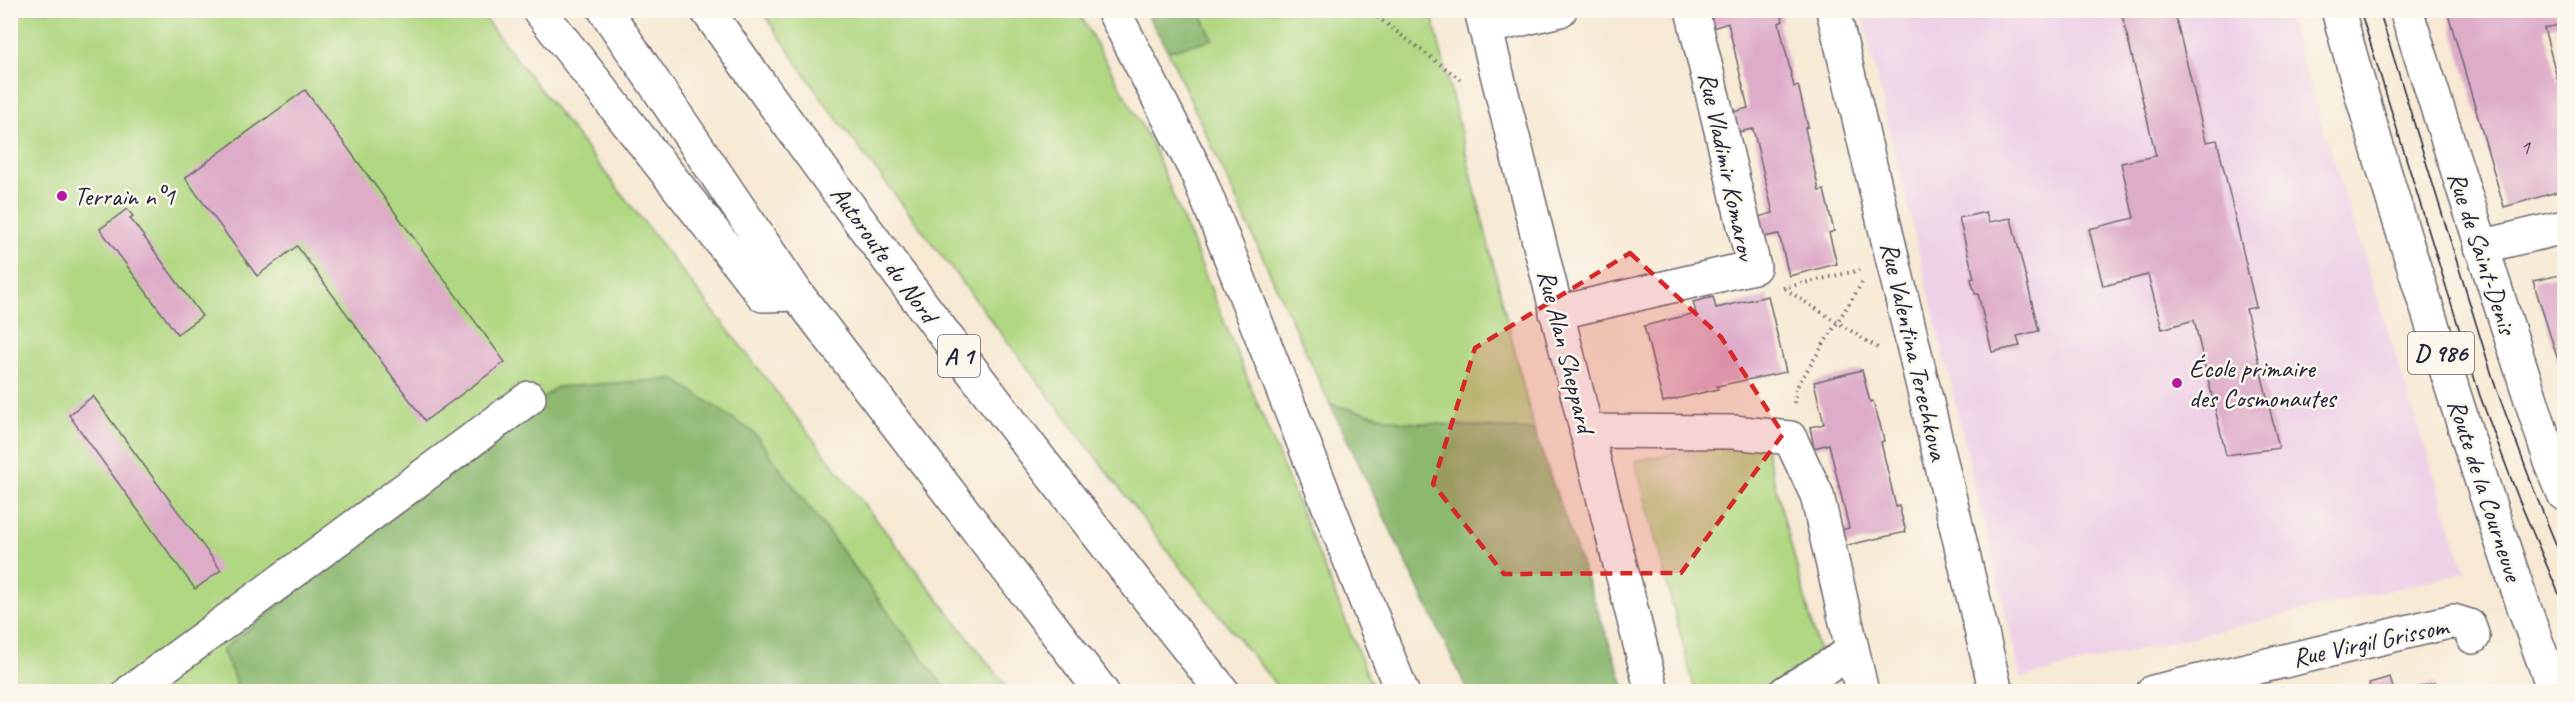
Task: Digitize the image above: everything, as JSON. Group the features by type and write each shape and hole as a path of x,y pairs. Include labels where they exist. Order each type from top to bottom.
{"main road":[{"path":"539,10 763,295 797,294"},
{"path":"605,10 797,294 1102,692"},
{"name":"Autoroute du Nord","path":"707,10 944,337 1107,548 1223,692"},
{"path":"1113,10 1198,175 1402,692"},
{"path":"1483,19 1560,10"},
{"name":"Rue Vladimir Komarov","path":"1556,312 1755,267 1692,10"},
{"name":"Rue Valentina Terechkova","path":"1833,10 1996,692"},
{"name":"Route de la Courneuve","path":"2338,10 2415,273 2525,612 2555,692"},
{"name":"Rue de Saint-Denis","path":"2406,10 2480,247 2551,462 2565,494"},
{"name":"Rue Alan Sheppard","path":"1483,19 1652,692"},
{"path":"2480,247 2565,227"},
{"path":"130,692 529,398"},
{"path":"1586,431 1733,432 1790,438 1817,495 1862,692"},
{"name":"Rue Virgil Grissom","path":"2153,692 2453,621 2469,626 2473,637"},
{"path":"1786,692 1852,652"}],"path":[{"path":"1368,10 1457,79 1500,87"},
{"path":"1755,267 1785,289 1920,375"},
{"path":"1785,289 1870,268"},
{"path":"1790,438 1796,388 1835,321 1865,279"}],"highlighted area":[{"path":"1630,253 1721,337 1783,434 1681,573 1504,574 1433,484 1475,348"}],"shaded area":[{"name":"École primaire des Cosmonautes","path":"1861,11 2286,11 2465,572 2021,678"}],"green space":[{"path":"10,11 479,11 1010,691 947,691 753,432 905,691 11,691"},
{"path":"762,11 1078,11 1153,146 1374,691 1281,691 1176,562 824,102"},
{"path":"1145,11 1199,11 1213,39 1168,51"},
{"path":"1199,11 1431,11 1534,430 1403,422 1330,404 1168,51 1212,39"},
{"path":"674,379 753,432 947,691 240,691 222,650 557,387"},
{"path":"1330,404 1403,422 1534,430 1626,691 1468,691"},
{"path":"1762,435 1820,655 1761,691 1695,691 1635,461"}],"building":[{"path":"1709,10 1780,10 1783,21 1779,23 1794,87 1798,85 1808,127 1805,128 1819,191 1824,190 1834,231 1829,233 1837,264 1789,276 1779,234 1764,237 1758,217 1773,213 1753,129 1738,132 1733,112 1748,108 1728,23 1713,28"},
{"path":"2121,10 2174,10 2206,142 2217,140 2256,307 2246,309 2279,448 2226,455 2194,320 2162,329 2148,275 2103,286 2089,229 2134,218 2121,163 2156,156"},
{"path":"2447,10 2564,10 2564,24 2544,28 2564,104 2564,190 2504,207"},
{"path":"305,90 505,362 425,421 297,246 257,276 185,178"},
{"path":"127,209 133,216 130,218 202,316 177,334 100,229"},
{"path":"1986,212 1989,222 2011,218 2039,331 2017,336 2020,346 1992,352 1978,294 1975,294 1971,279 1974,278 1959,218"},
{"path":"2564,274 2564,379 2533,281"},
{"path":"1768,296 1786,372 1717,386 1718,389 1663,402 1644,326 1696,313 1693,302 1713,297 1716,308"},
{"path":"1862,370 1870,402 1873,401 1880,424 1884,441 1881,442 1896,507 1899,506 1906,532 1839,547 1835,532 1849,528 1829,444 1814,448 1810,427 1824,424 1814,382"},
{"path":"93,396 221,570 195,589 69,415"},
{"path":"2390,677 2394,692 2371,692 2369,683"},
{"path":"2435,683 2437,692 2404,692 2404,691"}],"tram line":[{"path":"2360,10 2480,396 2519,500 2564,606"},
{"path":"2379,10 2496,388 2564,564"}],"place":[{"name":"Terrain n°1","path":"62,196"},
{"name":"École primaire des Cosmonautes","path":"2177,383"}]}
